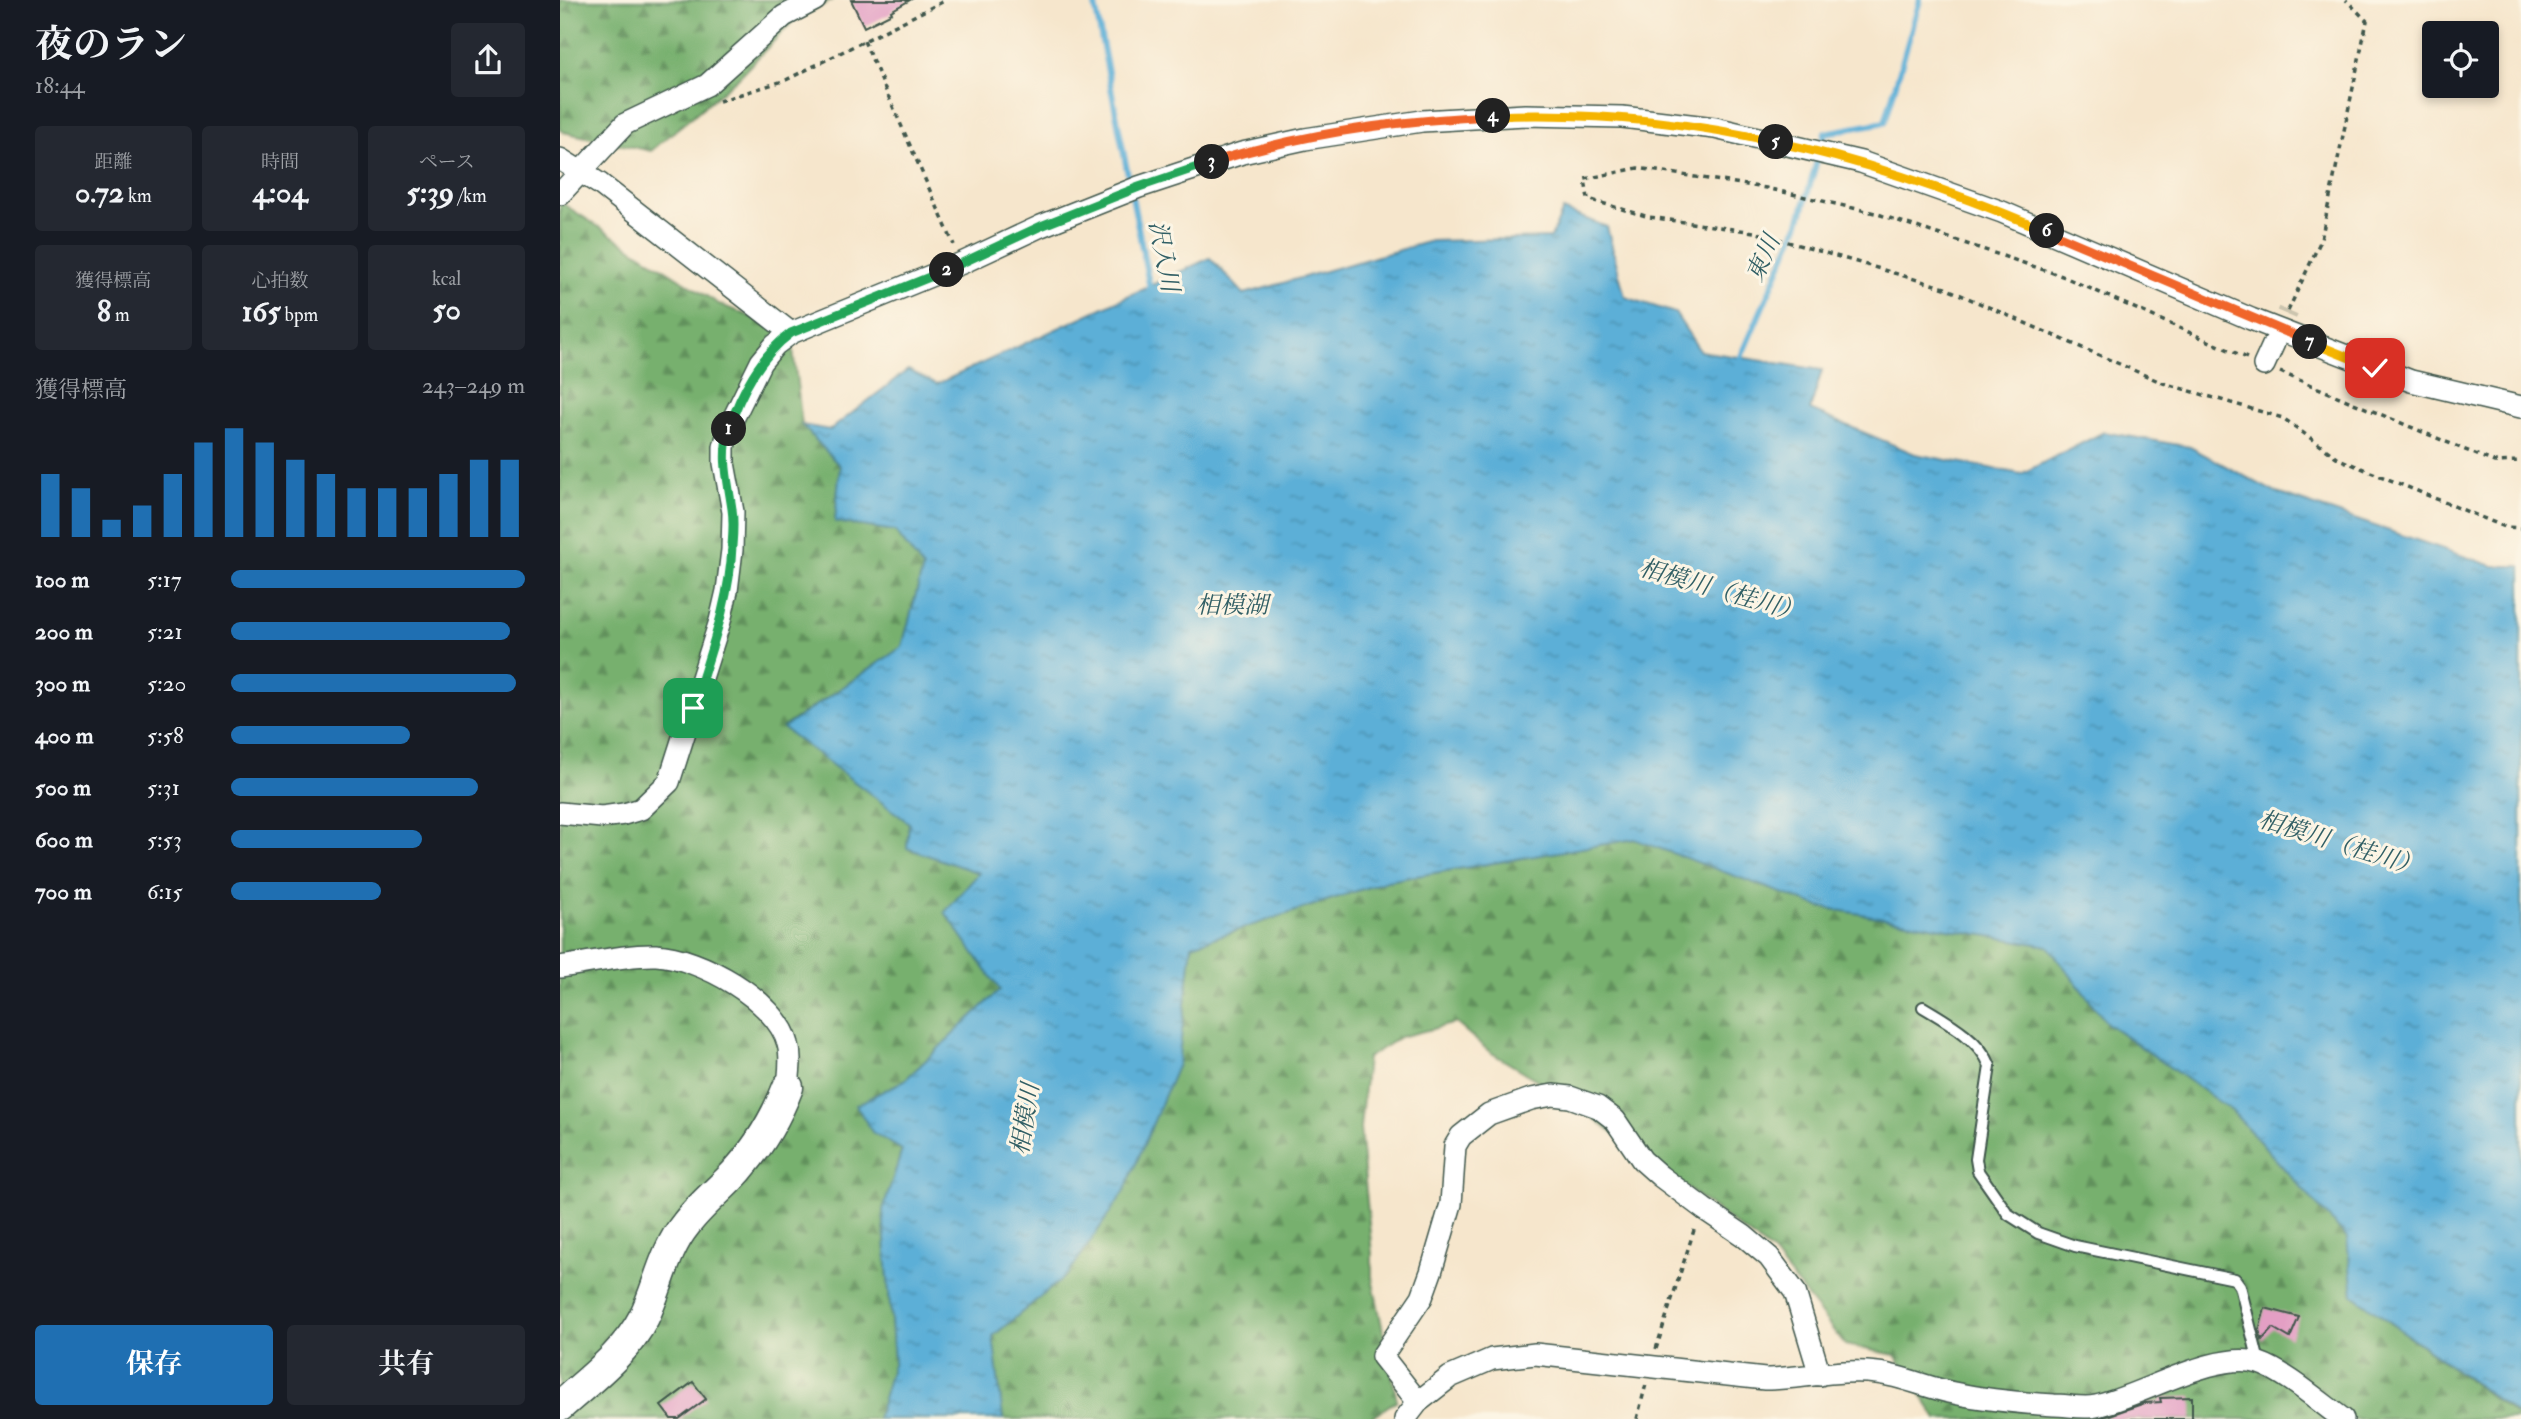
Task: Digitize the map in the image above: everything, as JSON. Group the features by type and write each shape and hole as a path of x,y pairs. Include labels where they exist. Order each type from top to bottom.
{"street":[{"path":"560,194 625,124 707,85 784,16 815,0"},
{"path":"560,813 602,817 624,814 641,809 669,782 720,621 732,550 733,512 725,471 724,447 730,425 761,362 775,345 791,333 962,263 1041,226 1139,187 1255,150 1362,129 1435,120 1525,114 1622,117 1715,128 1861,162 2002,212 2216,304 2410,381 2521,407"},
{"path":"560,159 600,184 791,333"},
{"path":"2264,365 2274,343"},
{"path":"560,967 657,955 690,962 720,977 767,1007 789,1045 788,1087 776,1116 759,1144 738,1170 685,1224 667,1257 645,1315 631,1339 560,1406"},
{"path":"1820,1375 1795,1292 1769,1256 1642,1160 1615,1120 1586,1102 1553,1094 1489,1114 1461,1136 1455,1146 1451,1204 1431,1272 1422,1297 1382,1356 1411,1411 1450,1377 1492,1359 1535,1353 1765,1379 1820,1375 1848,1372 1875,1373 1980,1398 2095,1407 2208,1367 2235,1361 2259,1362 2343,1419"}],"lane":[{"path":"1923,1007 1951,1025 1987,1058 1990,1066 1976,1159 1978,1171 2008,1214 2038,1233 2075,1246 2235,1279 2240,1286 2259,1362"}],"path":[{"path":"712,103 786,80 946,0"},
{"path":"2288,312 2320,240 2367,22 2346,0"},
{"path":"864,41 962,263"},
{"path":"2521,461 2494,462 2062,276 1875,213 1766,188 1638,168 1585,178 1588,199 1649,217 1754,232 1945,288 2163,383 2283,418 2339,459 2505,527 2521,528"},
{"path":"1637,1419 1651,1364 1692,1233 1704,1209"}],"green space":[{"path":"560,0 832,0 794,20 738,78 651,151 563,132 560,129"},
{"path":"560,202 719,304 791,333 802,425 840,466 835,522 895,531 923,568 902,647 783,727 909,823 907,848 980,873 945,912 1000,990 905,1080 857,1105 905,1134 883,1210 894,1361 877,1419 560,1419"},
{"path":"1634,839 1820,907 2048,946 2107,1023 2232,1111 2348,1239 2353,1295 2521,1419 1937,1419 1895,1355 1845,1345 1772,1252 1567,1098 1490,1052 1456,1023 1400,1037 1367,1058 1360,1128 1372,1277 1397,1400 1369,1419 1003,1419 993,1336 1069,1273 1178,1064 1192,945 1387,881"}],"water":[{"name":"相模湖","path":"1563,210 1607,227 1625,297 1675,313 1700,351 1822,370 1810,410 1915,454 2021,474 2104,432 2190,447 2274,492 2493,566 2521,566 2521,1417 2353,1295 2347,1238 2232,1111 2107,1023 2048,946 1820,907 1634,839 1387,881 1192,945 1178,1064 1124,1192 1069,1273 993,1336 1003,1419 877,1419 894,1361 883,1210 902,1150 872,1132 856,1105 905,1080 1000,990 945,912 979,873 907,848 909,823 783,728 902,647 923,568 895,531 835,522 840,466 802,425 830,430 908,370 937,384 1210,258 1244,294 1431,241 1551,238"}],"building":[{"path":"851,0 910,0 864,27"},
{"path":"2265,1308 2299,1317 2290,1338 2273,1328 2262,1340 2259,1330"},
{"path":"693,1382 706,1399 679,1419 671,1419 661,1406"},
{"path":"2192,1397 2192,1419 2098,1419 2145,1403 2161,1402 2160,1398"}],"waterway":[{"name":"沢入川","path":"1094,0 1151,294"},
{"name":"東川","path":"1738,364 1799,223 1825,133 1885,122 1920,0"}],"tunnel":[{"path":"2274,343 2288,311"}],"route":[{"path":"693,708 720,621 732,550 733,512 726,480 724,447 740,403 761,362 775,345 791,333 1139,187 1242,153 1305,139 1422,121 1525,114 1622,117 1715,128 1754,136 1861,162 1936,187 2375,368"}],"water label":[{"name":"相模川（桂川）","path":"1721,590"},
{"name":"相模川（桂川）","path":"2340,843"},
{"name":"相模川","path":"1025,1119"}]}
